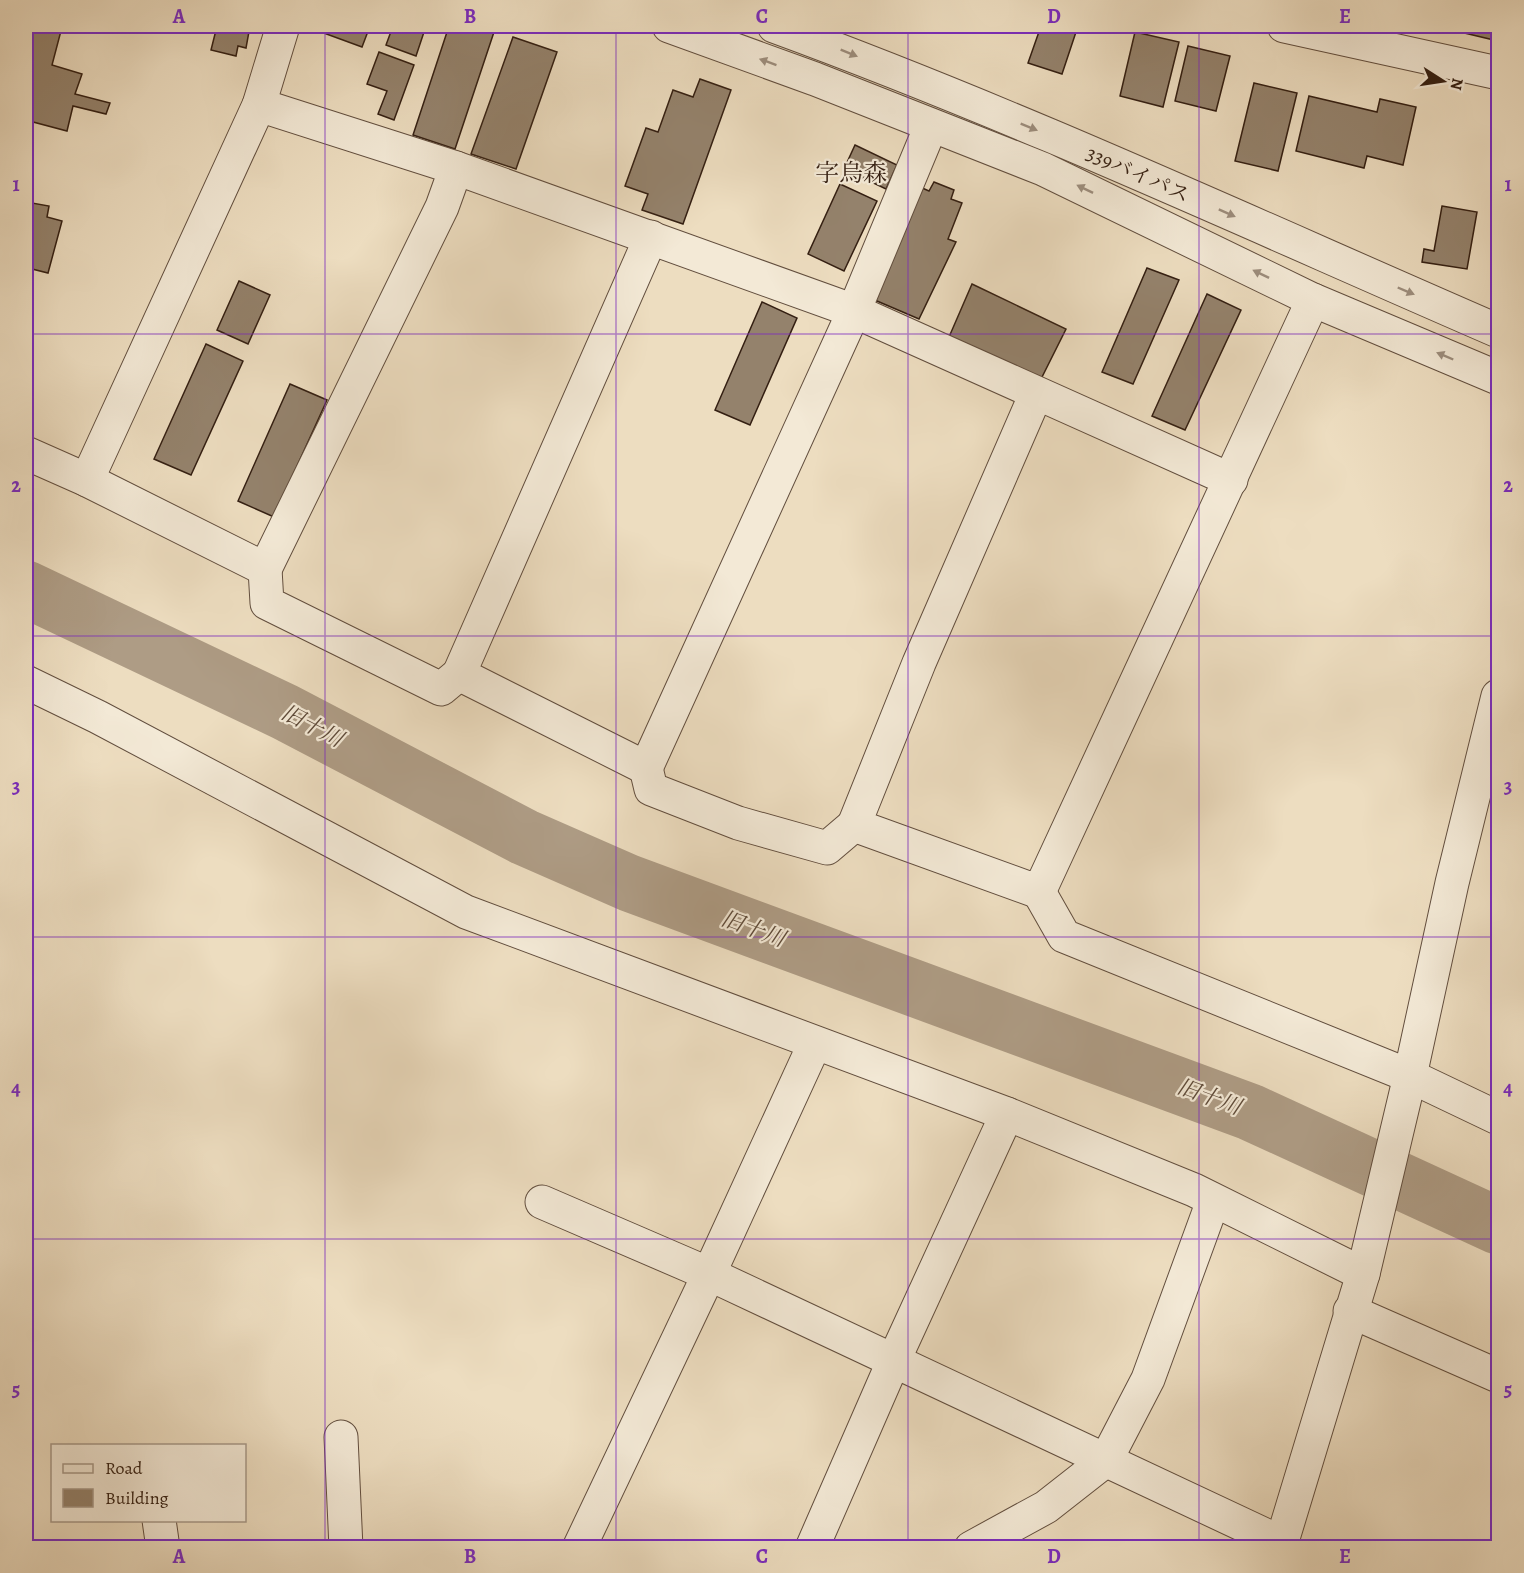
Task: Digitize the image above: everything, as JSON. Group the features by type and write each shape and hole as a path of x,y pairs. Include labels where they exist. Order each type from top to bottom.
{"street":[{"path":"87,480 259,105 283,26"},
{"path":"669,26 815,79 1043,169 1314,300 1498,378"},
{"name":"339バイパス","path":"774,26 841,50 1055,138 1498,331"},
{"path":"1284,26 1498,74"},
{"path":"259,105 456,168 854,311 1231,480"},
{"path":"931,126 854,311 646,768 651,789 738,823 827,848 854,825 919,663 1036,394"},
{"path":"456,168 442,207 264,569 267,603 441,689 459,674 651,237"},
{"path":"1039,892 1314,300"},
{"path":"26,453 87,480 264,569"},
{"path":"459,674 646,768"},
{"path":"26,682 98,717 466,912 1007,1114 1194,1190 1213,1201 1363,1270"},
{"path":"542,1202 709,1274 1106,1460 1281,1545 1363,1270 1410,1076 1452,883 1498,696"},
{"path":"854,825 1039,892 1064,936 1410,1076 1498,1118"},
{"path":"579,1548 815,1043"},
{"path":"812,1548 894,1360 1007,1114"},
{"path":"971,1548 1046,1507 1106,1460 1148,1379 1213,1201"},
{"path":"1350,1311 1498,1376"},
{"path":"340,1437 346,1548"},
{"path":"159,1522 163,1548"}],"building":[{"path":"26,26 62,27 52,65 82,74 75,94 110,103 106,114 73,106 67,131 33,122 26,154"},
{"path":"217,26 250,26 246,48 238,46 236,56 211,50"},
{"path":"310,26 370,26 362,47 310,28"},
{"path":"393,26 426,26 416,56 386,45"},
{"path":"449,26 485,26 495,29 455,149 413,135"},
{"path":"1041,26 1078,26 1062,74 1028,63"},
{"path":"1435,26 1498,26 1498,41"},
{"path":"1135,32 1179,42 1163,107 1120,96"},
{"path":"513,37 557,52 516,169 471,154"},
{"path":"1188,46 1230,56 1216,111 1175,101"},
{"path":"379,52 414,65 394,120 378,114 387,91 367,84"},
{"path":"700,79 731,90 683,224 642,210 648,194 625,186 646,128 658,132 673,90 693,97"},
{"path":"1254,83 1297,93 1278,171 1235,161"},
{"path":"1309,96 1377,112 1380,99 1416,107 1403,165 1367,156 1364,168 1296,151"},
{"path":"855,145 897,165 886,189 844,169"},
{"path":"934,182 954,190 951,199 962,203 948,239 956,242 919,319 870,298 920,187 929,191"},
{"path":"840,184 877,201 844,271 808,254"},
{"path":"26,202 49,206 47,217 62,221 48,273 32,269 31,275 26,273"},
{"path":"1442,206 1477,212 1467,269 1422,262 1424,249 1434,251"},
{"path":"1147,268 1179,280 1133,384 1102,372"},
{"path":"239,281 270,295 248,344 217,330"},
{"path":"972,284 1066,329 1041,379 949,337"},
{"path":"1207,294 1241,310 1185,430 1152,416"},
{"path":"762,302 797,318 750,425 715,410"},
{"path":"206,344 243,361 191,475 154,459"},
{"path":"290,384 327,400 274,517 238,501"}],"waterway":[{"name":"旧十川","path":"26,589 285,712 524,837 629,883 1250,1112 1498,1226"}],"district":[{"name":"字烏森","path":"851,173"}]}
